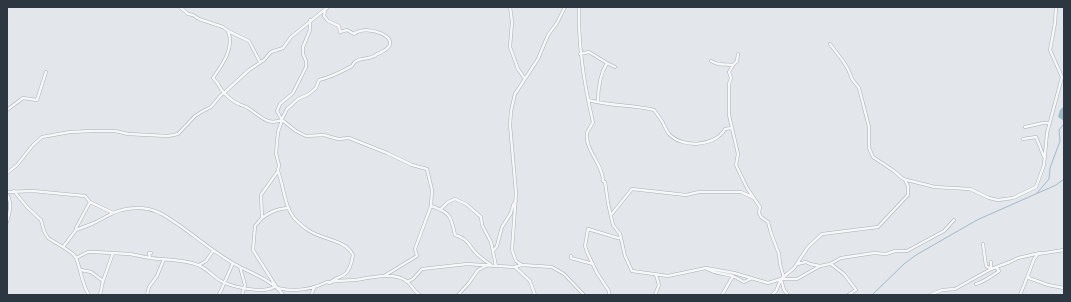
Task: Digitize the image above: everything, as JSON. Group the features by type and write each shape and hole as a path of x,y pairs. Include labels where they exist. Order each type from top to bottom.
{"street":[{"path":"180,7 188,14 223,27 248,41 260,62"},
{"path":"7,173 17,165 33,145 42,137 70,132 93,131 115,131 128,134 168,136 178,134 195,116 211,107 221,95 249,70 271,52 283,48 291,37 310,20 328,7"},
{"path":"510,7 512,22 510,47 518,69 525,79"},
{"path":"565,7 548,35 538,59 515,94 511,111 510,125 515,168 516,200 512,250 516,261 522,264 552,267 564,274 584,295"},
{"path":"579,7 580,54 593,122 587,133 589,146 602,171 610,215 621,238 625,256 632,271 668,276 705,268 734,273 768,283 782,278 794,268 808,247 822,234 878,227 908,195 908,186 905,180"},
{"path":"830,44 843,61 852,79 859,88 869,127 869,148 873,157 905,180 935,187 970,189 988,198 998,200 1013,198 1036,187 1040,179 1045,157 1049,123 1062,77 1050,50 1055,23 1056,7"},
{"path":"262,218 261,195 278,171 279,165 276,153 278,132 287,109 298,99 309,94 316,88 319,80 338,74 356,61 382,53 390,48 391,40 377,31 362,30 357,31 354,34 347,30 340,32 339,26 328,21 324,16 324,10"},
{"path":"310,20 310,30 303,47 306,67 293,92 280,104 277,111 282,120 296,131 306,136 324,135 338,139 350,138 412,165 427,169 432,190 431,206 416,249 417,256 384,276"},
{"path":"228,31 231,37 230,46 221,65 221,69 213,78 218,82 220,89 238,104 247,107 268,122 282,120"},
{"path":"580,54 589,52 615,67"},
{"path":"738,54 737,61 729,72 731,78 729,84 729,115 738,154 736,165 747,188 760,207 758,212 761,217 768,222 779,254 784,290 788,295"},
{"path":"711,61 722,66 733,65"},
{"path":"598,102 599,87 604,66 607,63"},
{"path":"7,110 23,98 37,100 46,72"},
{"path":"588,100 654,110 669,134 679,141 691,144 716,140 725,129 732,128"},
{"path":"1025,127 1043,122 1049,123"},
{"path":"1023,139 1036,137 1045,157"},
{"path":"278,171 282,182 286,203 294,217 308,230 344,245 352,252 352,262 346,274 334,278 330,283"},
{"path":"610,215 632,189 686,195 699,192 741,192 755,199"},
{"path":"14,191 41,220 48,238 76,258 84,286 89,295"},
{"path":"7,222 11,212 11,206 7,193 14,191 78,194 85,196 90,202 113,213"},
{"path":"441,209 448,202 455,199 466,204 481,217 482,225 491,242 496,266"},
{"path":"493,250 497,246 502,227 511,213 516,200"},
{"path":"63,248 76,230 90,202"},
{"path":"431,206 441,209 451,217 455,235 462,237 470,244 475,252 490,265"},
{"path":"76,230 120,210 145,208 156,211 171,219 213,251 240,267 260,276 276,287 285,290 305,290 327,282 330,283 338,280 384,276 396,277 407,282 422,269 461,264 514,267 522,264"},
{"path":"283,295 276,287 253,250 255,226 271,211 288,208"},
{"path":"782,278 797,279 820,266 830,264 841,258 874,253 886,254 895,251 907,251 944,231 954,220"},
{"path":"609,295 609,291 597,273 585,246 588,229 621,238"},
{"path":"983,244 986,266 991,269"},
{"path":"930,295 942,290 955,289 991,269 1018,258 1064,250"},
{"path":"199,265 206,261 213,251"},
{"path":"76,258 88,252 130,254 199,265 221,281 244,288 263,290 276,287"},
{"path":"100,295 103,281 113,253"},
{"path":"150,258 149,253 151,253"},
{"path":"1020,295 1034,259 1040,254"},
{"path":"571,256 571,258 594,264"},
{"path":"147,295 149,287 157,276 164,259"},
{"path":"797,264 806,262 820,266"},
{"path":"991,262 991,269"},
{"path":"219,295 233,263"},
{"path":"830,264 844,274 856,290 848,295"},
{"path":"459,295 461,290 468,284 478,270 490,265"},
{"path":"240,267 245,285 242,295"},
{"path":"514,267 530,281 535,295"},
{"path":"976,284 982,283 989,276 999,271 996,267"},
{"path":"705,268 717,275 724,274 733,276 744,282 753,278"},
{"path":"80,270 91,272 103,281"},
{"path":"655,295 659,285 656,275"},
{"path":"1028,275 1030,278 1048,285 1064,288"},
{"path":"722,295 733,276"},
{"path":"772,295 776,291 782,278"},
{"path":"405,280 414,292 420,295"},
{"path":"311,295 314,288"}],"water":[{"path":"1064,106 1064,121 1058,117 1060,110"}],"waterway":[{"path":"1037,193 1049,179 1050,168 1060,141 1059,130 1064,124"},
{"path":"872,295 904,264 916,255 977,220 1056,185 1064,179"}]}
